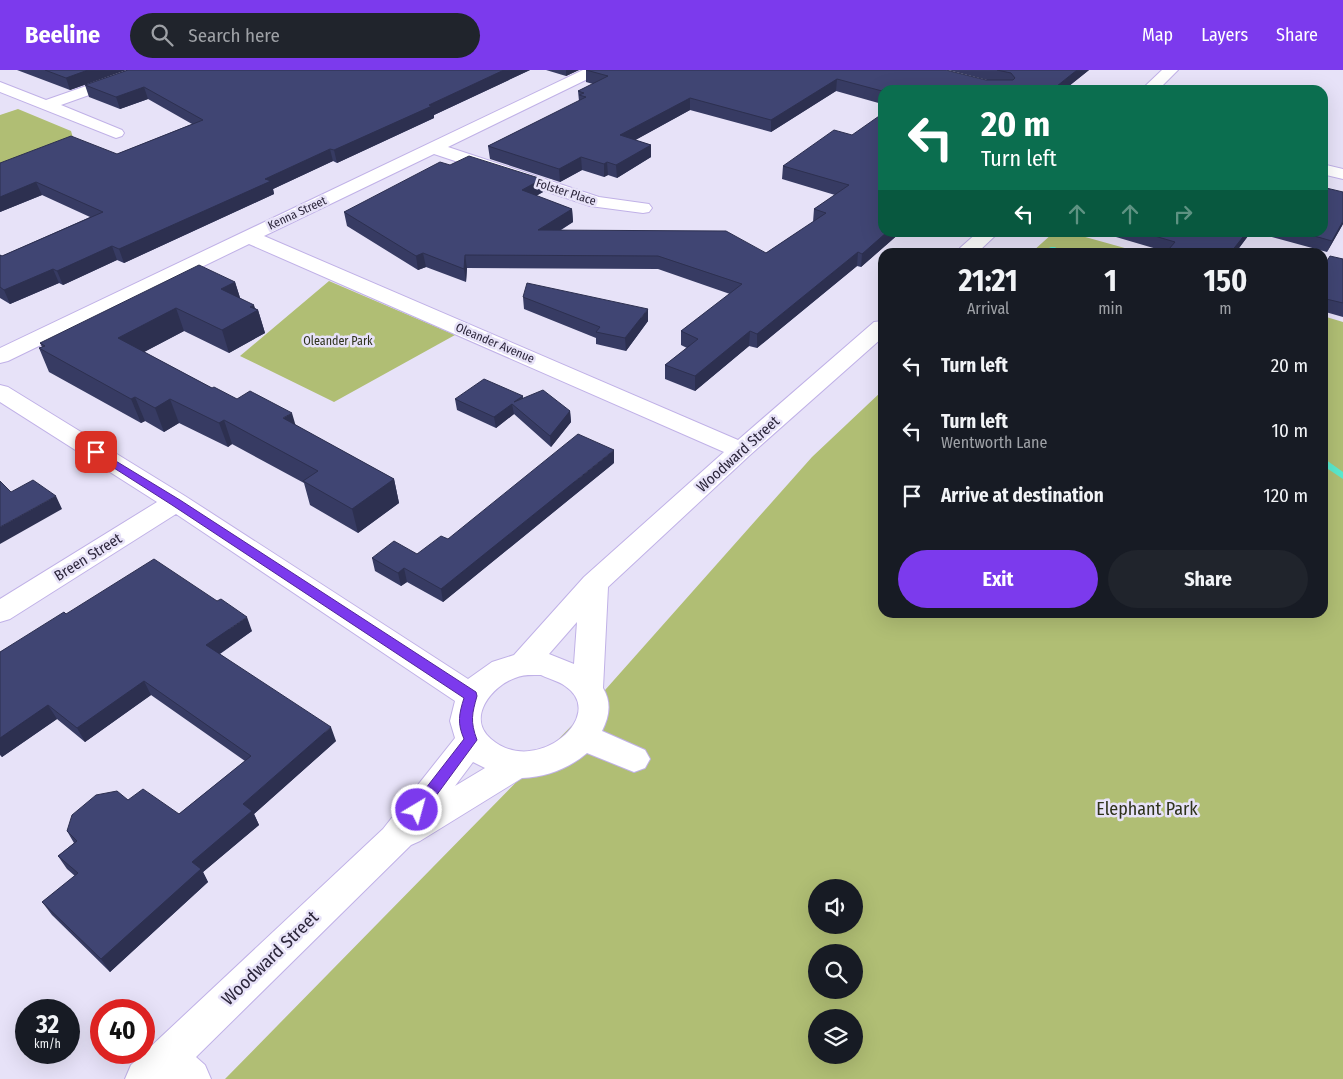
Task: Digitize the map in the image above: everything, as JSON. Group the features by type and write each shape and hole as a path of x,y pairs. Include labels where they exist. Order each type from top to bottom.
{"street":[{"path":"47,105 146,70"},
{"name":"Kenna Street","path":"0,356 595,70"},
{"path":"1154,85 1171,70"},
{"path":"0,87 116,133"},
{"name":"Folster Place","path":"434,148 596,202 643,208"},
{"path":"1328,170 1343,174"},
{"name":"Oleander Avenue","path":"248,236 741,450"},
{"path":"972,248 984,237"},
{"name":"Woodward Street","path":"522,665 594,584 741,450 878,330"},
{"path":"0,392 176,502 471,696"},
{"name":"Breen Street","path":"0,612 176,502"},
{"path":"588,688 594,584"},
{"path":"544,664 564,669 578,677 588,688 593,699 595,712 592,725 585,738 572,749 557,758 538,764 518,764 491,757 480,750 471,740 466,728 465,716 471,696 489,677 505,669 522,665 544,664"},
{"path":"585,738 634,760"},
{"name":"Woodward Street","path":"168,1072 296,932 395,839 471,740"},
{"name":"Woodward Street","path":"395,839 518,764"}],"green space":[{"path":"18,109 71,131 74,141 0,170 0,115"},
{"path":"1049,237 1085,237 1125,248 1036,248"},
{"name":"Oleander Park","path":"329,281 455,335 334,402 240,356"},
{"name":"Elephant Park","path":"1328,318 1343,322 1343,1079 225,1079 590,707 812,457 878,395 878,618 1328,618"}],"building":[{"path":"45,70 88,70 66,78"},
{"path":"128,70 504,70 429,105 432,106 265,179 271,181 119,249 112,246 57,271 53,269 4,290 0,287 0,255 2,256 103,212 36,182 0,197 0,163 71,136 117,154 203,120 144,87 116,97 85,85"},
{"path":"586,70 946,70 986,80 1013,80 1015,78 1011,73 997,70 1077,70 1058,85 878,85 878,90 837,79 771,120 690,98 620,135 651,145 616,165 607,162 604,164 581,157 559,169 488,146 586,97 579,95 584,93 578,91 608,76"},
{"path":"878,117 878,237 881,237 862,254 858,252 757,334 750,331 695,376 665,365 698,339 681,331 742,284 658,256 465,255 464,269 423,253 416,256 344,212 440,162 450,165 469,156 542,179 522,190 572,209 538,230 726,231 766,253 826,213 814,209 849,185 783,166 834,130 852,135"},
{"path":"1328,188 1343,192 1343,221 1332,241 1318,237 1328,237"},
{"path":"1158,237 1243,237 1234,248 1170,248 1175,242"},
{"path":"1330,256 1343,259 1343,303 1328,299 1328,259"},
{"path":"199,265 235,282 221,289 254,305 250,307 258,310 222,330 176,308 118,338 212,388 214,387 237,399 250,391 292,413 283,418 394,479 352,509 303,481 318,471 224,420 219,423 170,399 155,408 135,397 131,399 39,348 45,346 40,343"},
{"path":"527,283 648,309 625,338 596,332 600,327 523,297"},
{"path":"484,379 523,396 514,402 543,390 570,411 550,436 512,404 494,417 455,399"},
{"path":"578,434 614,450 441,589 404,568 398,573 372,558 394,541 417,554 441,536 448,539"},
{"path":"33,480 56,496 0,527 0,481 11,492"},
{"path":"154,559 217,601 221,599 247,617 206,645 331,727 243,804 252,811 192,862 201,869 101,959 42,902 78,873 58,856 77,841 67,831 72,815 96,795 117,791 128,800 143,789 179,814 251,756 144,681 77,728 48,705 0,738 0,652 64,612 66,614"}],"waterway":[{"path":"1328,465 1343,476"}],"route":[{"path":"96,452 176,502 471,696 465,716 466,728 471,740 417,810"}]}
